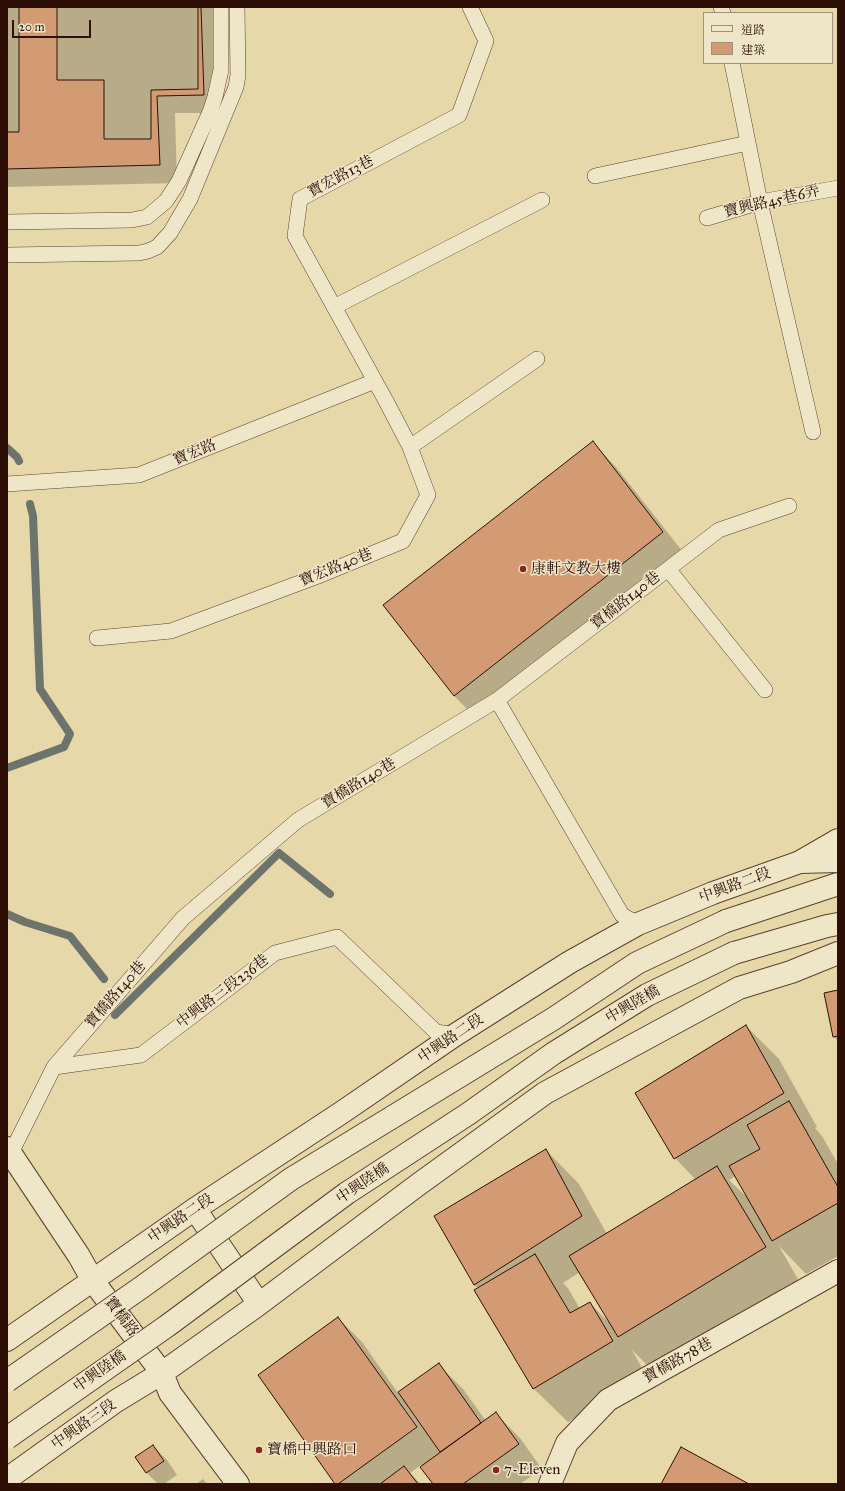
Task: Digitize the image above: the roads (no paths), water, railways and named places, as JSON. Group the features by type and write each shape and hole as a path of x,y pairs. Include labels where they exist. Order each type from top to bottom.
{"street":[{"path":"800,862 838,840"},
{"name":"中興路二段","path":"93,1281 195,1209 341,1114 455,1035 570,962 638,924 713,893 800,862 838,860"},
{"name":"中興路二段","path":"726,921 838,884"},
{"name":"中興陸橋","path":"7,1381 142,1287 291,1178 553,1019 637,963 726,921"},
{"name":"中興陸橋","path":"7,1438 167,1326 347,1193 468,1114 554,1053 647,995 734,953 838,924"},
{"path":"162,1373 259,1304 419,1184 545,1094 739,988 791,972 838,953"},
{"name":"寶橋路","path":"9,1150 80,1256 93,1281 162,1373 170,1393 238,1484"},
{"path":"195,1209 259,1304"},
{"name":"寶橋路78巷","path":"550,1484 567,1443 608,1400 838,1271"},
{"path":"7,1340 93,1281"},
{"name":"中興路三段","path":"7,1479 116,1402 162,1373"}],"lane":[{"path":"7,222 132,220 147,216 166,200 179,181 210,112 215,97 221,70 221,7"},
{"path":"7,255 140,253 156,247 170,233 190,199 236,87 238,75 237,7"},
{"name":"寶宏路13巷","path":"374,381 295,236 300,199 459,115 486,41 470,7"},
{"path":"732,64 760,202 813,432"},
{"path":"595,176 748,143"},
{"name":"寶興路45巷6弄","path":"707,218 760,202 838,188"},
{"path":"334,307 542,200"},
{"path":"410,447 537,359"},
{"name":"寶宏路40巷","path":"97,638 171,631 318,576 403,541 428,495 410,447 374,381"},
{"name":"寶宏路","path":"7,484 139,475 374,381"},
{"name":"寶橋路140巷","path":"9,1150 54,1067 183,918 298,820 497,700 719,530 789,506"},
{"path":"668,569 765,690"},
{"path":"497,700 622,915 638,924"},
{"name":"中興路三段236巷","path":"54,1067 141,1055 275,952 337,937 436,1032 455,1035"}],"waterway":[{"path":"7,448 17,457 19,461"},
{"path":"7,768 64,747 70,734 40,689 33,516 30,504"},
{"path":"115,1015 279,853 330,894"},
{"path":"7,914 25,922 70,936 104,979"}],"place":[{"name":"康軒文教大樓","path":"523,569"},
{"name":"寶橋中興路口","path":"259,1450"},
{"name":"7-Eleven","path":"496,1470"}]}
